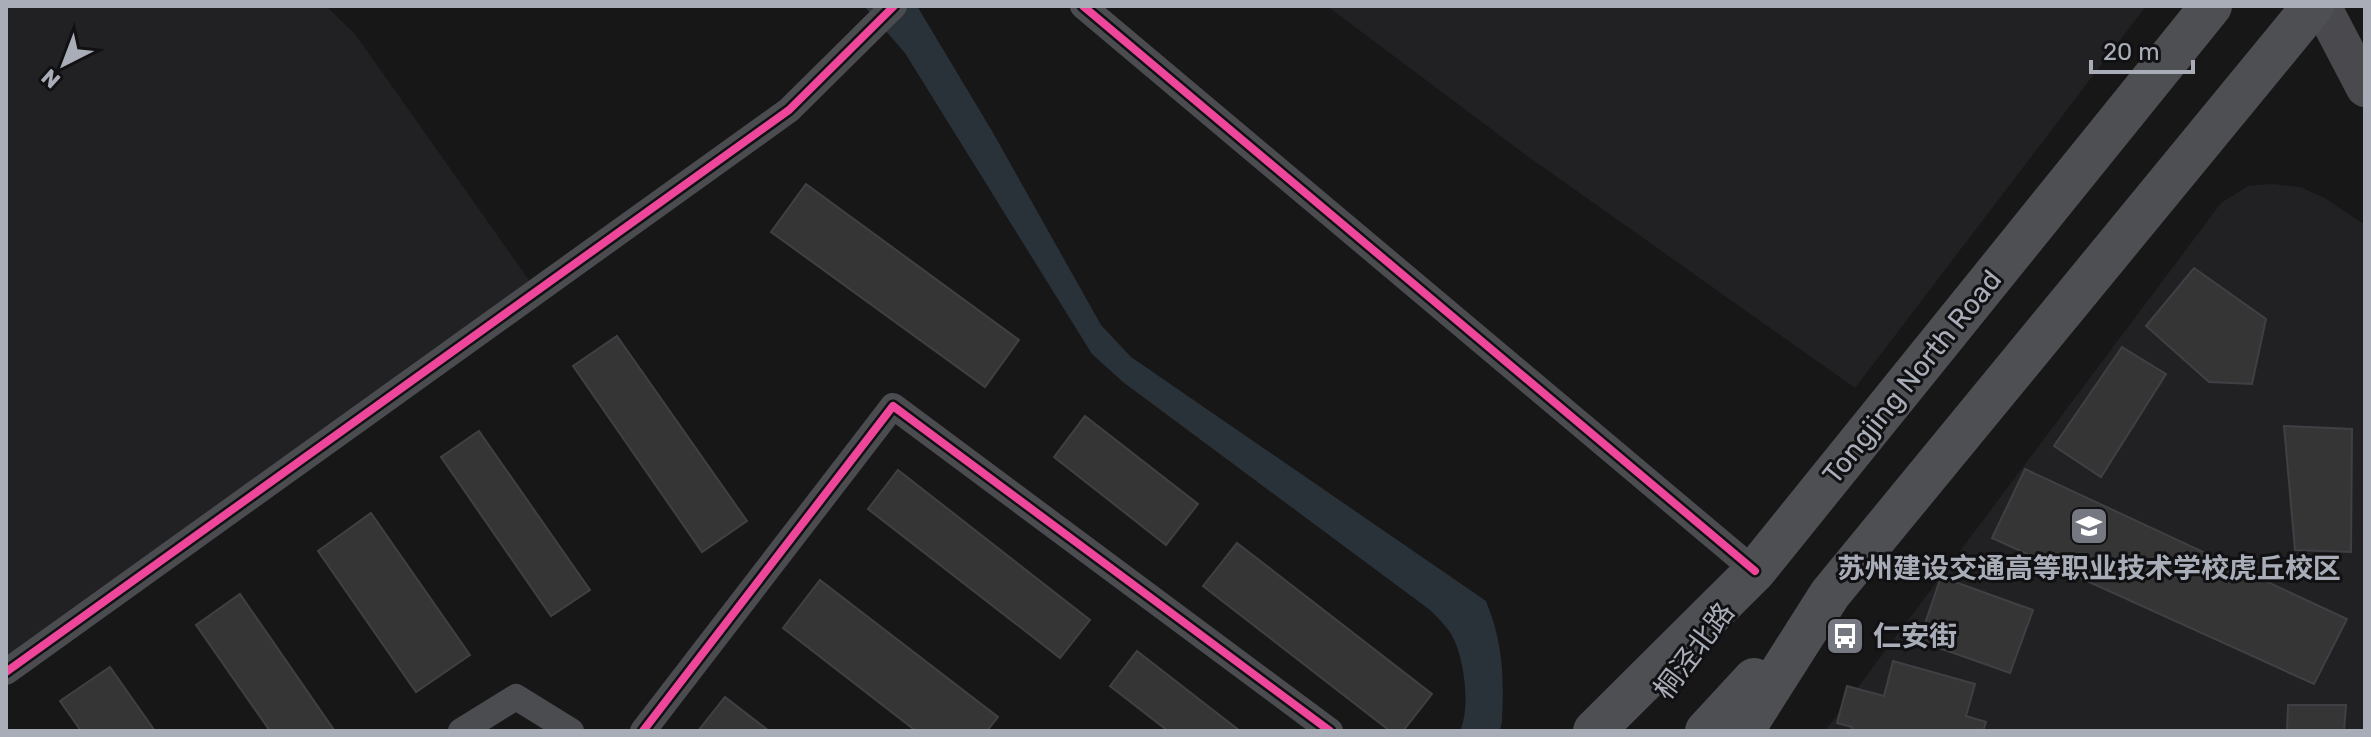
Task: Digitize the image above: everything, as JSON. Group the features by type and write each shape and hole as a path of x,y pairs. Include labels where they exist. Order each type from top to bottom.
{"main road":[{"name":"Tongjing North Road","path":"1594,731 1755,571 2211,6"},
{"path":"1743,731 1822,606 2313,6"},
{"path":"2322,6 2365,88"},
{"name":"桐泾北路","path":"1634,731 1755,571"},
{"name":"桐泾北路","path":"1706,731 1822,606"}],"street":[{"path":"6,672 789,110 894,6"},
{"path":"1083,6 1755,571"},
{"path":"643,731 893,406 1330,731"},
{"path":"461,731 516,697 571,731"}],"shaded area":[{"path":"6,6 326,6 355,34 543,300 12,665 6,654"},
{"path":"864,6 917,6 992,131 1101,325 1131,357 1486,601 1501,660 1503,704 1500,731 1460,731 1466,700 1459,654 1451,634 1430,610 1123,382 1092,354 905,53"},
{"path":"1327,6 2146,6 1855,388 1526,155"},
{"path":"2271,184 2300,187 2325,198 2365,225 2365,731 1825,731 2221,203 2248,186"}],"building":[{"path":"806,184 1019,340 985,387 771,232"},
{"path":"2194,268 2266,319 2252,384 2209,382 2146,326"},
{"path":"617,336 747,521 702,552 573,366"},
{"path":"2122,347 2166,374 2101,477 2054,446"},
{"path":"1085,416 1198,504 1166,545 1054,457"},
{"path":"2284,426 2352,429 2351,552 2295,550"},
{"path":"479,431 590,590 551,616 441,457"},
{"path":"2025,469 2347,619 2314,684 1992,538"},
{"path":"898,470 1090,620 1060,658 868,509"},
{"path":"371,513 470,655 416,692 318,551"},
{"path":"1237,543 1432,694 1403,731 1390,731 1203,586"},
{"path":"1941,577 2033,610 2010,673 1919,641"},
{"path":"820,580 998,717 987,731 916,731 783,628"},
{"path":"240,594 333,731 270,731 196,625"},
{"path":"1137,651 1240,731 1168,731 1110,686"},
{"path":"1893,661 1975,684 1966,716 1986,722 1983,731 1851,731 1852,727 1837,723 1847,686 1884,696"},
{"path":"110,667 155,731 81,731 60,701"},
{"path":"725,697 769,731 698,731"},
{"path":"2288,705 2346,705 2344,731 2287,731"}],"cycle path":[{"path":"6,672 789,110 894,6"},
{"path":"1083,6 1755,571"},
{"path":"643,731 893,406 1330,731"}],"place":[{"name":"苏州建设交通高等职业技术学校虎丘校区","path":"2089,526"},
{"name":"仁安街","path":"1845,636"}]}
